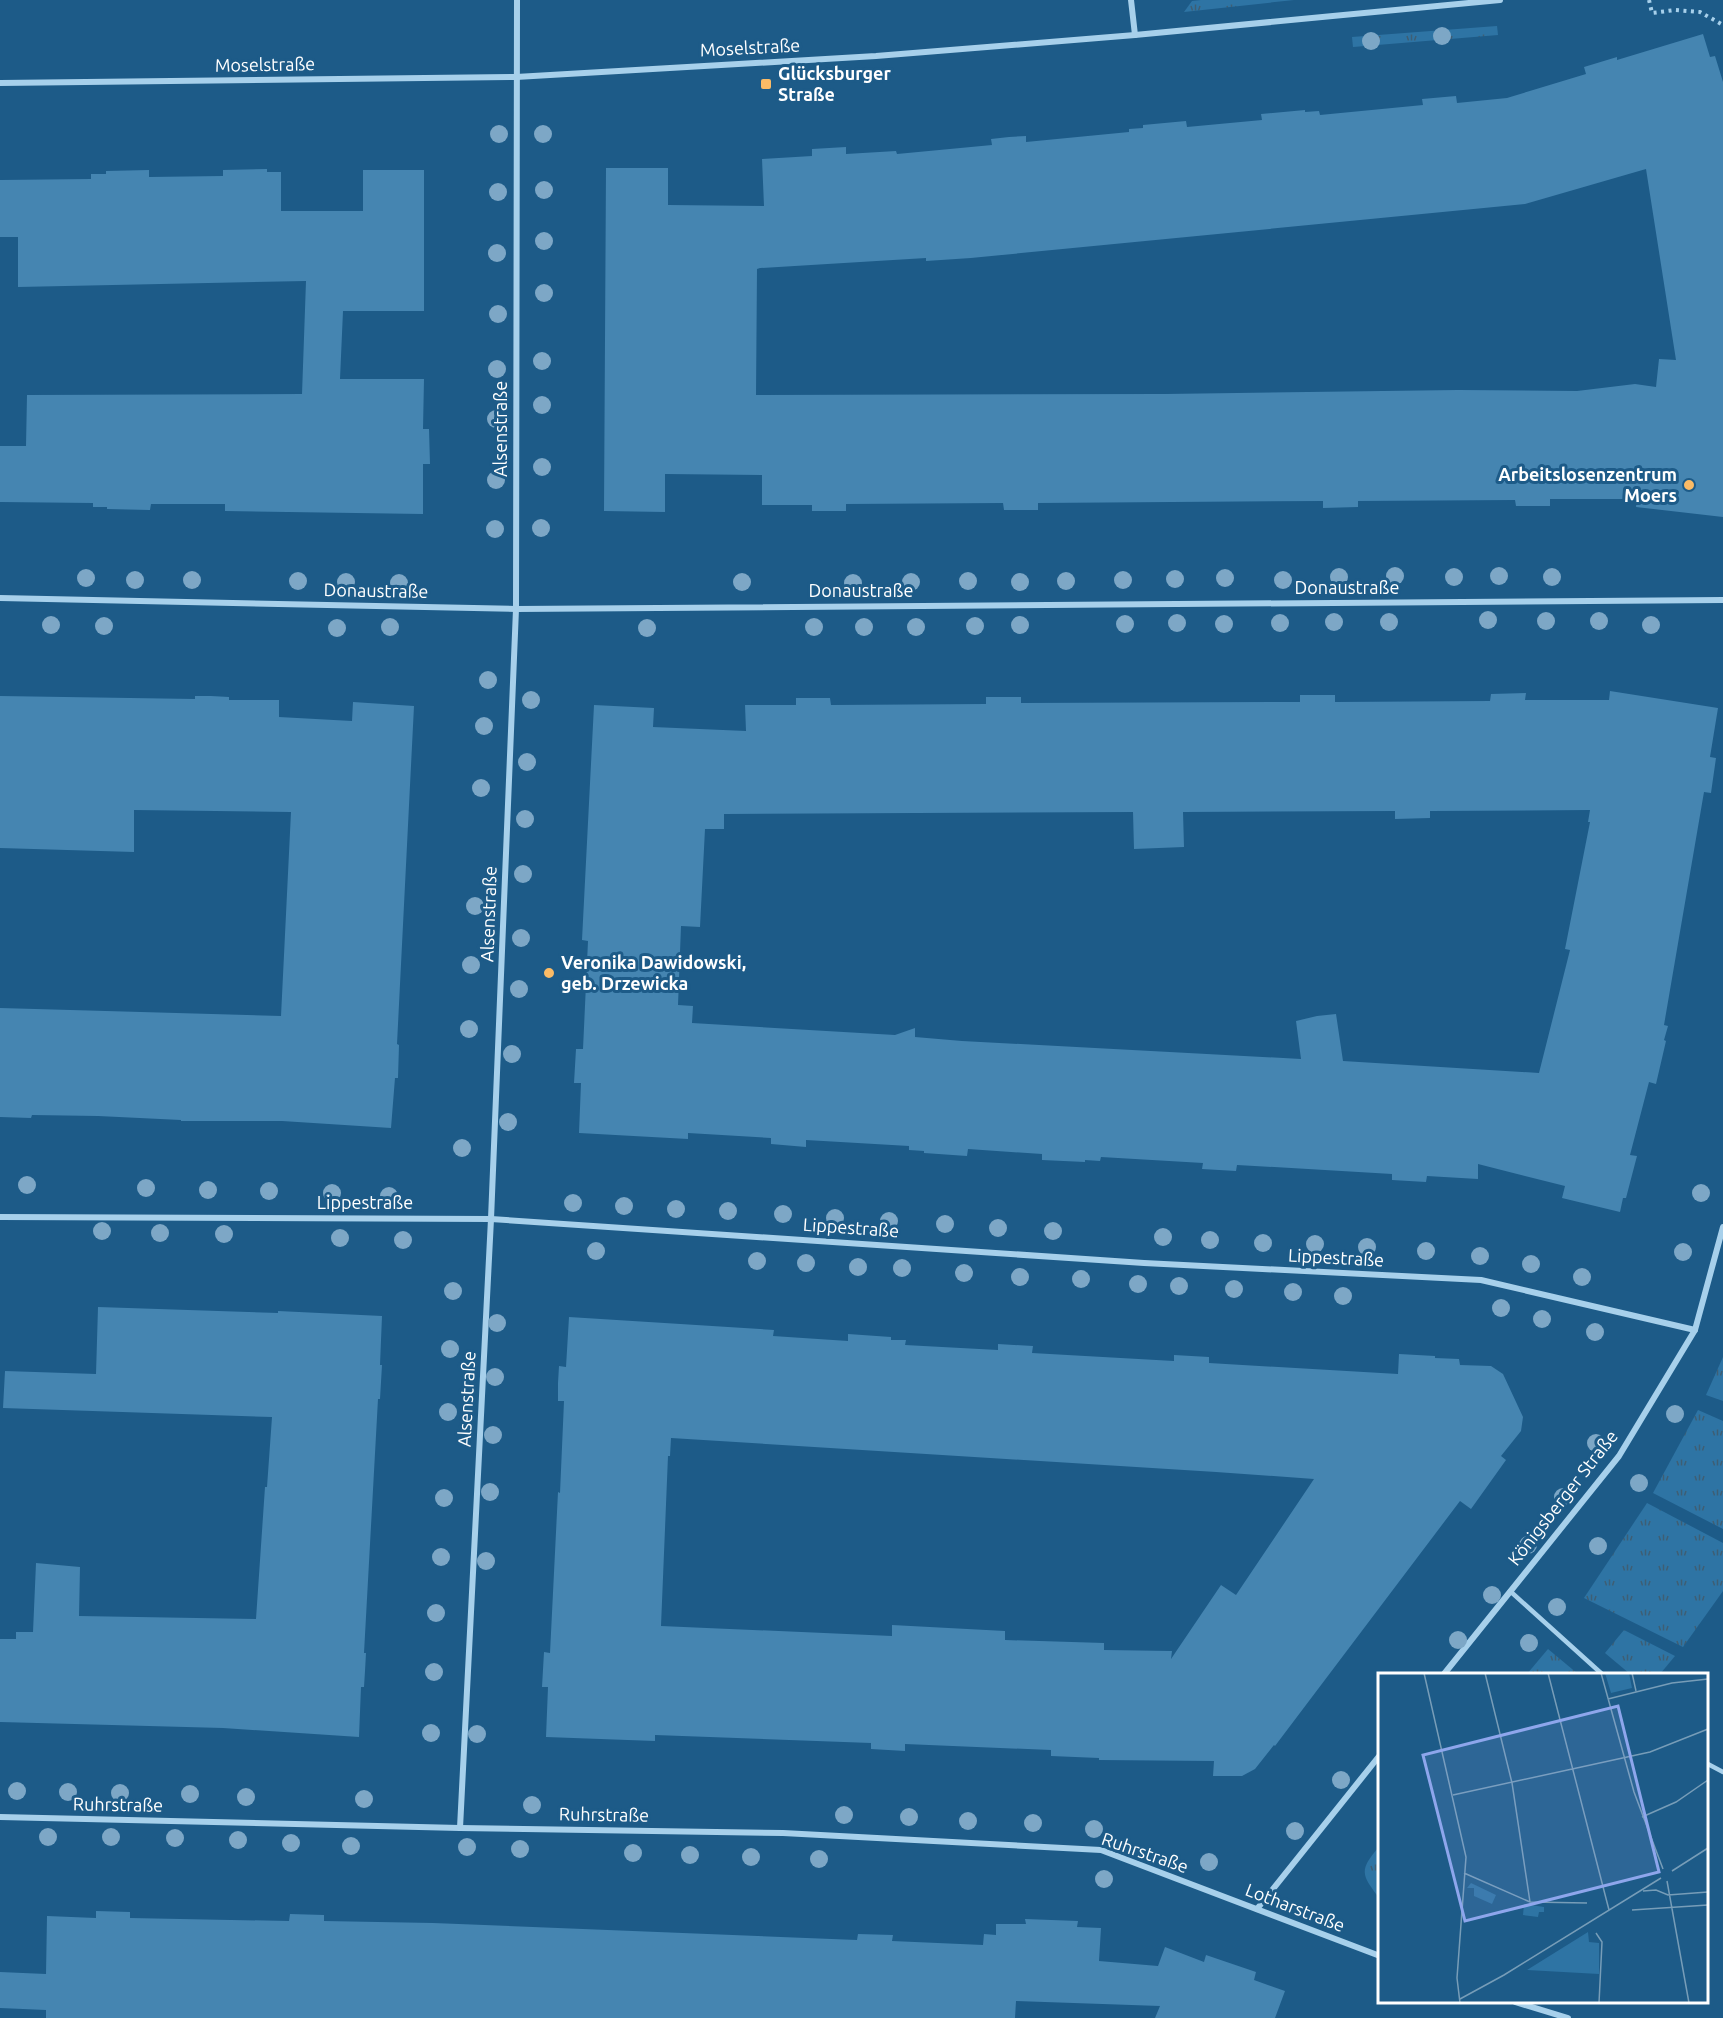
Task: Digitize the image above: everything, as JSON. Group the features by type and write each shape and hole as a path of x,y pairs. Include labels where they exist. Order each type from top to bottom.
{"street":[{"name":"Alsenstraße","path":"460,1828 491,1219 516,609 517,0"},
{"path":"1131,0 1135,35"},
{"name":"Moselstraße","path":"0,83 516,77 876,56 1135,35 1500,0"},
{"name":"Donaustraße","path":"0,598 516,609 1723,600"},
{"name":"Lippestraße","path":"0,1217 491,1219 1144,1263 1481,1280 1695,1330"},
{"name":"Königsberger Straße","path":"1445,1673 1619,1455 1695,1330 1723,1227"},
{"path":"1257,1910 1378,1758"},
{"name":"Ruhrstraße","path":"0,1817 783,1833 1101,1850 1200,1888"},
{"name":"Lotharstraße","path":"1200,1888 1378,1955"},
{"path":"1521,2003 1568,2018"}],"lane":[{"path":"1510,1591 1601,1673"},
{"path":"1708,1764 1723,1772"}],"path":[{"path":"1649,0 1652,13 1676,10 1700,12 1723,25"}],"green space":[{"path":"1294,0 1184,12 1192,1"},
{"path":"1497,26 1498,35 1353,47 1352,37"},
{"path":"1723,1357 1723,1401 1706,1395"},
{"path":"1698,1410 1723,1421 1723,1529 1653,1493"},
{"path":"1647,1503 1723,1543 1723,1591 1683,1647 1584,1598"},
{"path":"1624,1630 1675,1656 1661,1673 1629,1673 1605,1653"},
{"path":"1548,1649 1577,1673 1528,1673"},
{"path":"1378,1848 1378,1896 1366,1877 1365,1867"}],"building":[{"path":"1703,34 1710,57 1715,56 1723,82 1723,517 1636,507 1637,499 1550,499 1550,506 1516,506 1515,500 1358,501 1358,507 1323,508 1323,501 1038,503 1038,510 1004,510 1003,503 846,504 846,511 812,511 812,505 762,505 762,475 665,474 665,512 604,511 606,168 668,168 668,205 764,206 762,159 812,156 812,149 846,147 846,154 896,151 897,154 992,145 991,139 1009,137 1026,136 1026,142 1129,132 1129,129 1143,128 1143,125 1186,121 1187,127 1262,120 1261,114 1305,110 1305,112 1319,111 1320,115 1423,105 1422,99 1456,96 1457,103 1507,98 1586,74 1584,67 1617,57 1617,60","holes":["1646,169 1676,360 1659,359 1656,387 1635,384 1577,391 756,395 757,269 926,258 926,261 971,258 1525,204"]},
{"path":"267,169 267,172 281,172 281,211 363,211 363,170 424,170 424,311 343,311 340,379 424,379 423,429 429,429 430,464 423,464 423,514 225,511 225,504 151,504 150,510 107,509 107,507 93,507 93,503 0,502 0,446 26,446 27,395 302,394 306,281 18,287 18,237 0,237 0,180 91,179 91,174 106,174 106,171 149,170 149,177 223,176 223,170"},
{"path":"1610,691 1718,708 1710,757 1716,758 1711,793 1704,792 1664,1025 1668,1026 1664,1040 1666,1041 1656,1084 1649,1082 1630,1155 1637,1156 1620,1212 1562,1198 1565,1186 1478,1164 1478,1179 1427,1176 1426,1182 1392,1180 1392,1174 1237,1165 1236,1171 1202,1169 1203,1163 1101,1157 1100,1161 1085,1160 1085,1162 1042,1160 1042,1154 968,1149 967,1156 924,1153 924,1151 909,1150 909,1146 806,1140 806,1147 771,1144 771,1138 688,1133 688,1139 579,1133 581,1083 574,1083 576,1049 583,1049 588,941 582,940 594,705 654,708 653,727 746,731 745,705 796,705 796,698 830,698 831,705 986,704 986,697 1021,697 1021,703 1300,702 1300,695 1335,695 1335,702 1490,701 1491,694 1526,693 1525,700 1609,700","holes":["1590,810 1588,822 1590,822 1565,949 1570,950 1539,1073 1343,1061 1336,1014 1296,1021 1301,1059 962,1041 915,1037 915,1028 895,1035 692,1023 693,1006 678,1005 681,926 700,927 705,829 724,829 724,814 1133,812 1134,849 1184,847 1183,812 1395,811 1395,819 1430,818 1430,811"]},
{"path":"0,696 195,699 195,696 211,696 229,697 229,700 279,700 279,717 352,721 353,702 414,706 397,1044 399,1045 398,1078 395,1078 391,1128 282,1121 181,1121 32,1115 31,1118 0,1117 0,1008 281,1016 291,812 134,810 134,852 0,848"},
{"path":"98,1307 382,1316 380,1365 382,1365 380,1399 378,1399 364,1653 366,1653 365,1671 364,1687 361,1687 359,1737 223,1728 0,1722 0,1639 16,1639 16,1632 33,1632 36,1563 80,1567 79,1616 256,1619 272,1417 3,1408 5,1371 96,1374"},
{"path":"569,1317 774,1330 773,1336 848,1341 848,1334 891,1337 891,1340 906,1340 905,1345 998,1350 998,1344 1033,1346 1032,1353 1174,1361 1174,1355 1209,1357 1209,1363 1398,1374 1399,1354 1459,1359 1460,1365 1491,1366 1503,1374 1523,1417 1521,1431 1501,1456 1506,1460 1471,1509 1460,1501 1275,1746 1255,1769 1242,1776 1213,1776 1214,1761 1099,1760 1099,1758 1051,1756 1051,1750 905,1744 905,1751 871,1749 871,1743 655,1735 655,1741 546,1737 548,1687 542,1687 544,1652 550,1653 564,1401 558,1401 558,1383 559,1366 566,1367","holes":["671,1438 1314,1479 1236,1595 1221,1585 1171,1659 1172,1651 1104,1650 1104,1643 1005,1640 1005,1631 892,1625 892,1636 661,1626 668,1456 670,1456"]},
{"path":"96,1911 130,1912 130,1918 289,1921 290,1914 324,1915 324,1921 433,1923 857,1940 858,1934 893,1935 892,1941 983,1945 984,1934 996,1935 996,1924 1026,1924 1025,1919 1078,1921 1077,1927 1101,1928 1099,1961 1158,1966 1165,1947 1204,1962 1206,1955 1256,1972 1254,1980 1285,1991 1275,2018 1155,2018 1160,2006 1016,2001 1015,2018 46,2018 46,2010 0,2008 0,1972 46,1974 47,1916 96,1918"}],"place":[{"name":"Glücksburger Straße","path":"766,84"},
{"name":"Arbeitslosenzentrum Moers","path":"1689,485"},
{"name":"Veronika Dawidowski, geb. Drzewicka","path":"549,973"}]}
